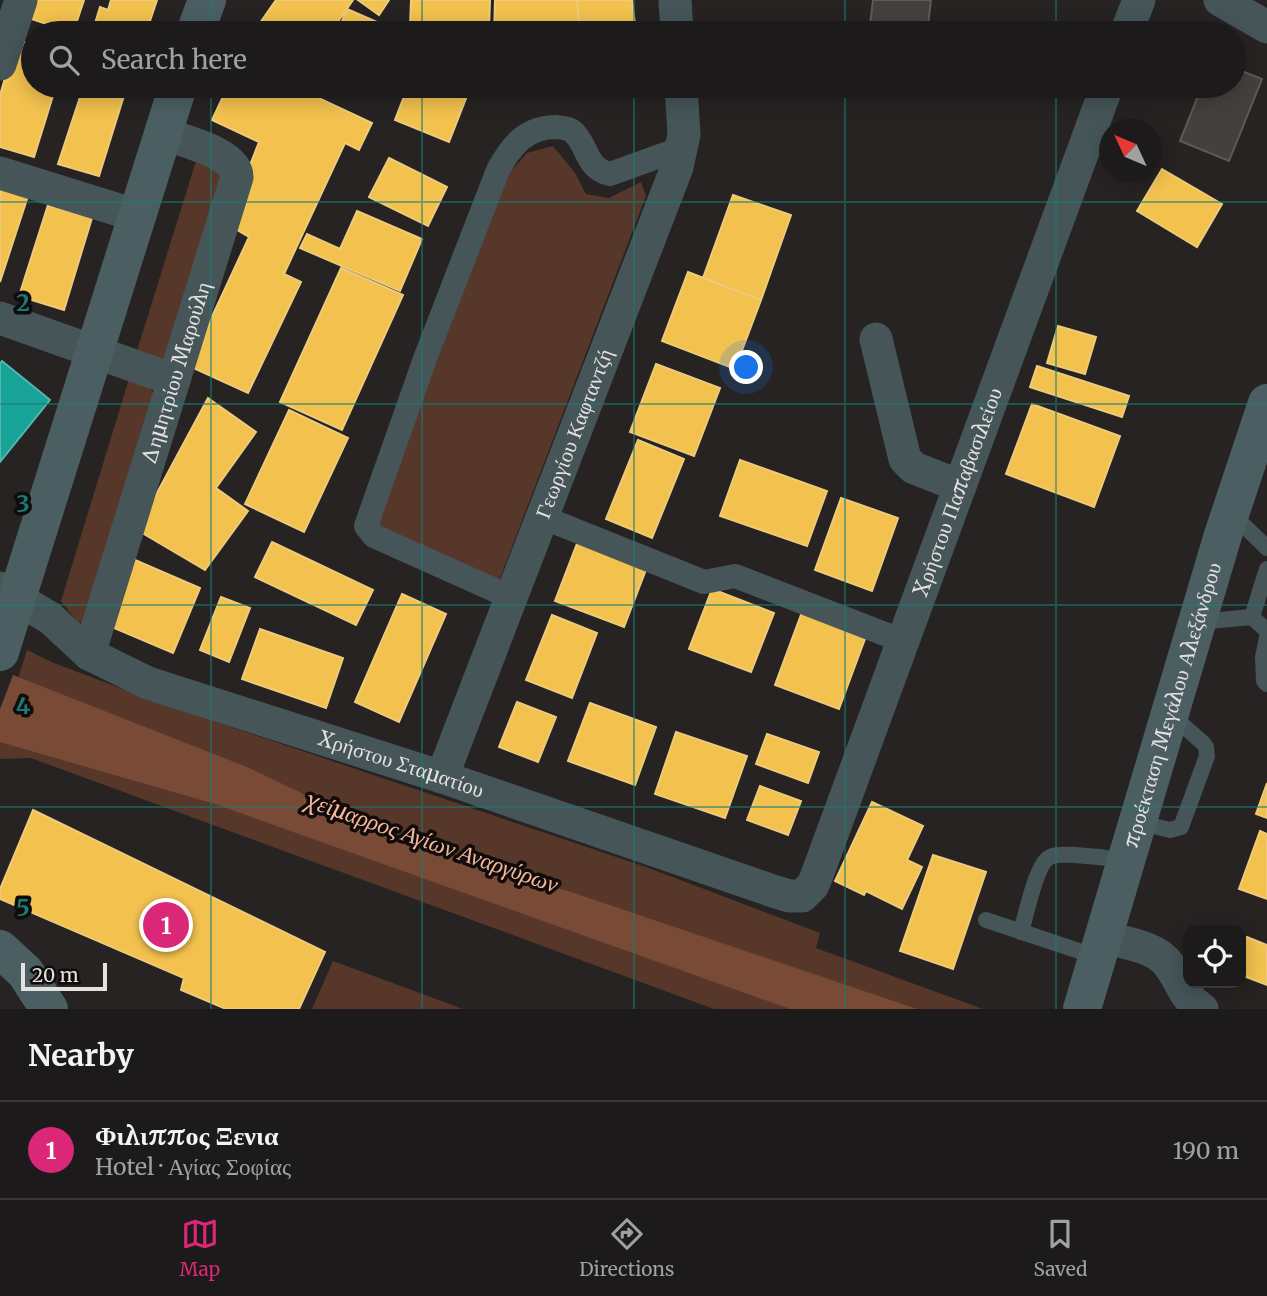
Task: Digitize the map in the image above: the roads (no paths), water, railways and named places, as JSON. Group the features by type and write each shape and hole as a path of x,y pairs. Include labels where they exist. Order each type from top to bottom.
{"main road":[{"path":"199,21 207,0"},
{"path":"6,616 95,352 174,98"},
{"name":"προέκταση Μεγάλου Αλεξάνδρου","path":"1093,972 1196,622 1267,403"},
{"path":"0,949 25,972 49,1009"},
{"path":"0,986 41,1009"}],"street":[{"path":"675,0 676,21"},
{"path":"1131,21 1139,0"},
{"path":"1220,0 1267,27"},
{"path":"0,64 16,24"},
{"name":"Γεωργίου Καφταντζή","path":"442,776 672,180 682,148 682,98"},
{"name":"Χρήστου Παπαβασιλείου","path":"802,896 813,885 817,875 1103,98"},
{"path":"510,597 374,536 366,526 446,304 498,170 514,144 523,137 544,128 566,128 579,137 593,166 610,174 682,148"},
{"name":"Δημητρίου Μαρούλη","path":"89,654 237,173 225,157 164,134"},
{"path":"0,173 138,216"},
{"path":"0,318 174,380"},
{"path":"876,339 905,458 914,468 960,486"},
{"path":"542,517 704,582 735,576 903,641"},
{"name":"Χρήστου Σταματίου","path":"6,616 57,623 89,654 148,683 442,776 789,896 802,896"},
{"path":"1093,972 1149,950 1164,958 1185,995 1202,1009"}],"lane":[{"path":"1230,512 1267,548"},
{"path":"1252,617 1267,569"},
{"path":"1196,622 1252,617 1267,631"},
{"path":"1267,637 1263,657 1264,681 1267,684"},
{"path":"1021,932 1041,866 1048,857 1059,854 1126,860"},
{"path":"986,920 1021,932 1093,972"}],"place":[{"name":"Φιλιππος Ξενια","path":"166,925"}],"water label":[{"name":"χείμαρρος Αγίων Αναργύρων","path":"432,842"}]}
